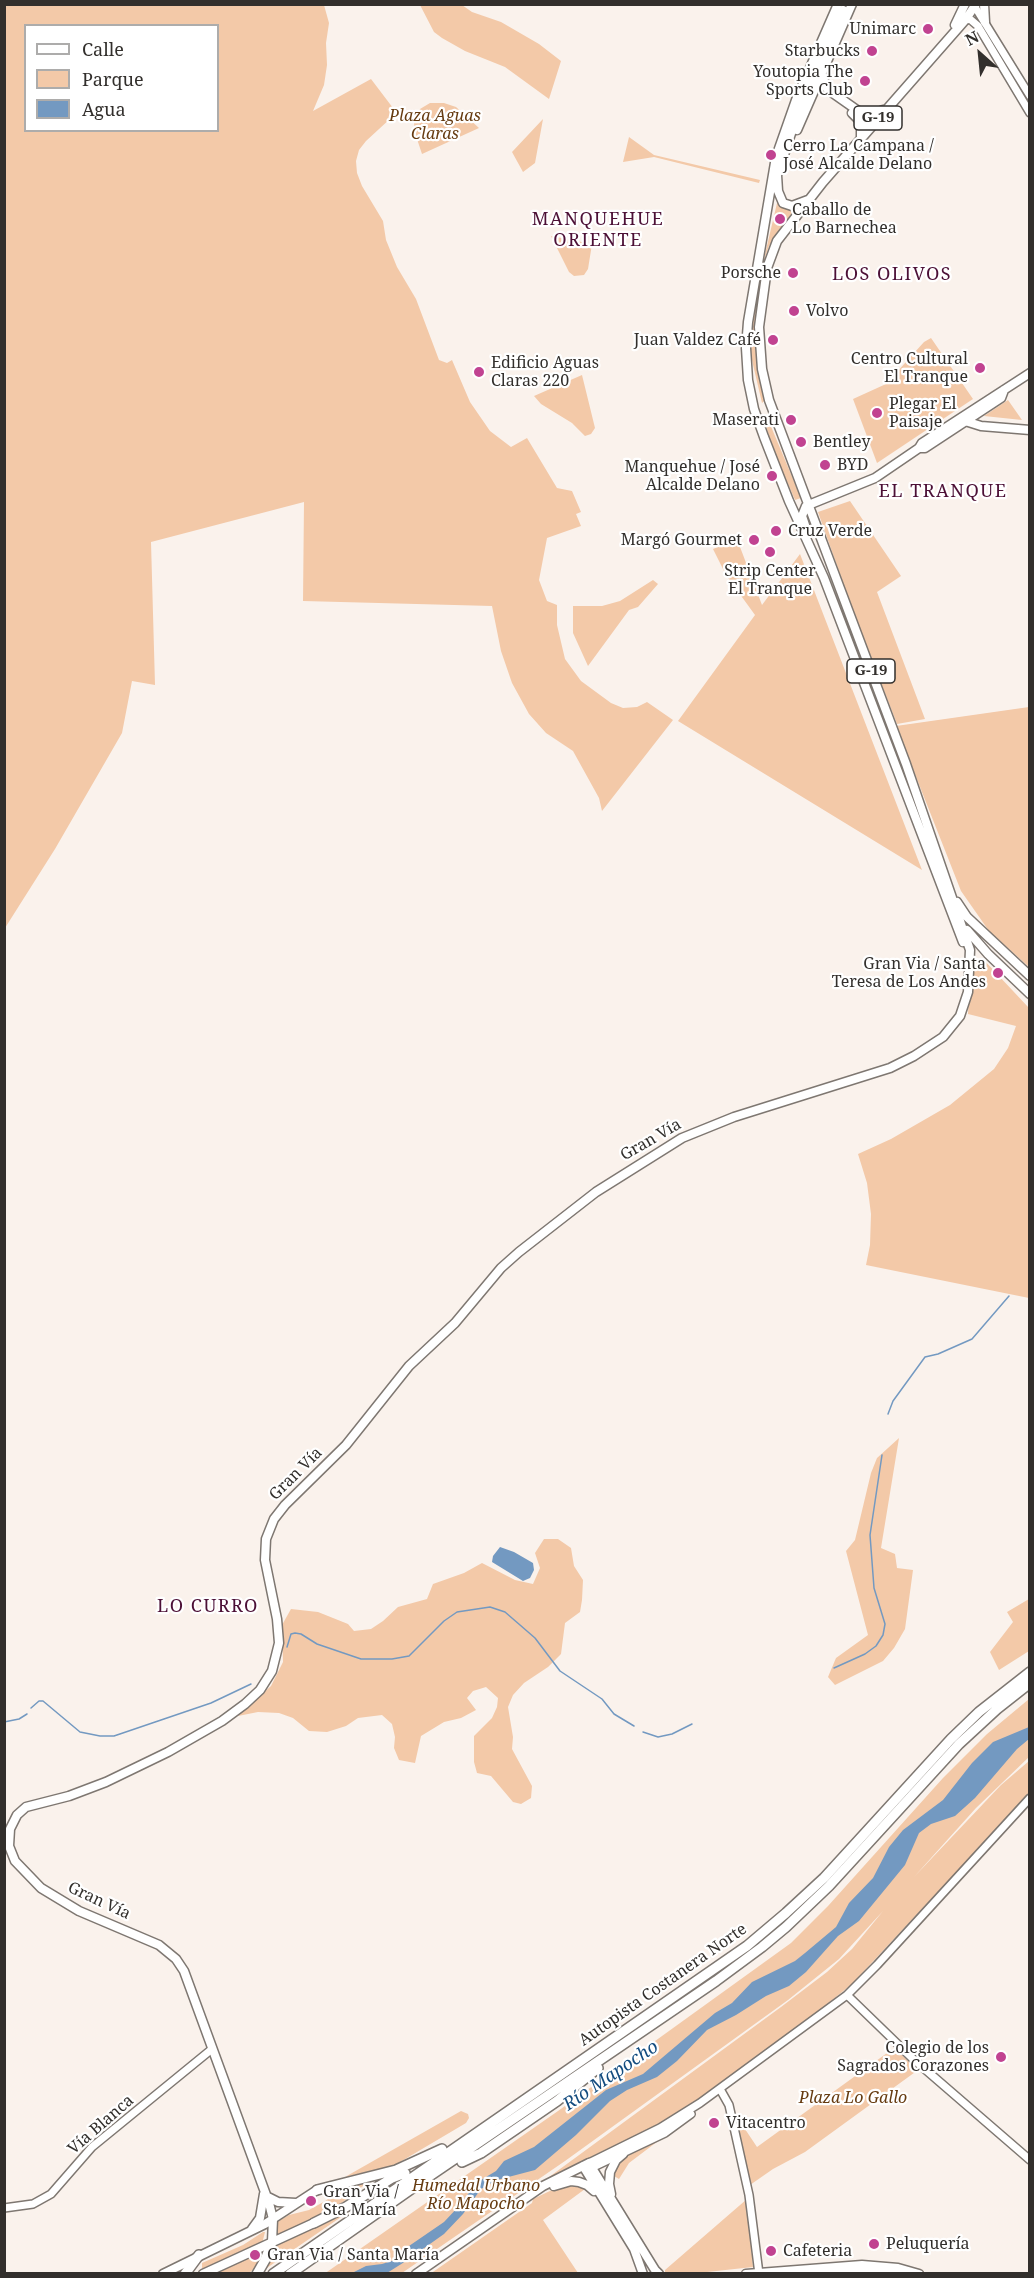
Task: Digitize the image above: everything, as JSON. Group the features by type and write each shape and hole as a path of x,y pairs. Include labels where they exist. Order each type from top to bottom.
{"highway":[{"name":"Autopista Costanera Norte","path":"273,2274 699,1980 766,1930 824,1878 951,1739 1000,1694 1029,1672"},
{"name":"Autopista Costanera Norte","path":"290,2274 740,1965 786,1927 829,1886 959,1744 1029,1683"},
{"path":"462,2162 481,2153 570,2091 619,2047"},
{"path":"317,2190 390,2172 417,2162 472,2135"},
{"path":"314,2223 346,2207 392,2178 405,2173"},
{"path":"257,2274 272,2242"},
{"path":"185,2274 204,2253"}],"main road":[{"path":"784,154 811,100 852,4"},
{"name":"G-19","path":"965,4 950,37 886,108 808,200 777,241 766,268 760,320 760,346 769,400 906,764 950,900 1029,976"},
{"path":"950,37 977,5 985,22"},
{"path":"771,190 800,106 840,7"},
{"name":"G-19","path":"840,7 796,100 780,141 747,330 747,369 752,400 789,501 817,563 950,900 962,925 1029,994"},
{"path":"822,75 827,89 864,115 873,115 886,108"},
{"path":"811,100 829,96 858,117 862,125 861,138"},
{"path":"777,175 778,191 783,203 792,206 808,200"},
{"path":"959,422 1029,372"},
{"path":"817,563 802,516 804,508 870,480 919,448 922,443 1001,398 1005,390"},
{"path":"752,400 761,406 769,400"},
{"path":"979,412 977,418 982,427"},
{"path":"757,418 765,413 768,415 781,447 786,448"},
{"path":"959,422 982,427 1029,430"},
{"name":"Gran Vía","path":"950,900 970,959"},
{"name":"Gran Vía","path":"272,2242 273,2219 265,2194 191,1984 176,1959 152,1941 79,1911 33,1881 18,1866 10,1851 9,1834 14,1819 21,1811 33,1804 69,1796 106,1782 177,1747 222,1721 260,1690 272,1671 279,1643 264,1553 268,1532 281,1509 346,1445 404,1372 455,1323 508,1262 596,1192 682,1138 745,1114 877,1073 924,1050 947,1033 960,1016 968,992 970,950 962,925"},
{"path":"970,959 996,952 1004,953"},
{"path":"1009,975 1029,987"},
{"path":"611,2205 609,2176 614,2164 622,2154"},
{"path":"554,2186 588,2167"},
{"path":"416,2274 543,2186 588,2167"},
{"path":"588,2167 657,2272"},
{"path":"530,2196 570,2181 591,2187 611,2205 644,2274 649,2270 657,2272"},
{"path":"163,2274 273,2219 317,2190"},
{"path":"250,2231 260,2218 265,2194 278,2202 297,2203"},
{"path":"204,2253 198,2266 199,2270 204,2273 314,2223"},
{"path":"746,2274 862,2265 898,2268 919,2274"},
{"path":"812,2274 871,2271 894,2274"}],"street":[{"path":"966,19 976,24 1029,113"},
{"path":"985,22 1029,96"},
{"path":"990,49 996,48 1004,54"},
{"path":"588,2167 660,2128 700,2103 847,1995 1029,1798"},
{"path":"847,1995 919,2064 1029,2160"},
{"name":"Vía Blanca","path":"4,2208 33,2204 51,2194 92,2147 212,2049"},
{"path":"720,2089 729,2105 750,2198 759,2273"},
{"path":"588,2167 622,2154 665,2133 693,2112 700,2103"}],"green space":[{"path":"5,4 324,5 329,23 326,43 327,65 324,85 313,111 371,79 393,108 391,118 359,150 356,161 357,173 383,221 386,240 397,267 416,299 439,360 447,363 452,360 470,402 490,431 511,447 527,438 557,488 572,491 581,512 576,514 581,526 547,538 539,580 547,601 557,605 557,625 565,659 581,681 611,703 623,708 637,707 647,702 673,720 602,811 599,798 573,751 546,733 529,714 512,683 501,651 492,606 303,601 304,502 151,542 155,685 132,681 122,733 55,849 5,928"},
{"path":"420,5 462,5 472,12 501,22 539,44 561,61 549,99 505,67 465,51 442,38 434,32"},
{"name":"Plaza Aguas Claras","path":"430,103 444,103 456,107 479,128 422,154 414,123 420,109"},
{"path":"543,119 535,163 523,172 512,152"},
{"path":"629,137 654,155 760,180 759,183 654,157 623,162"},
{"path":"778,199 796,207 769,246 763,263 755,339 757,367 765,400 762,403 751,356 751,332 762,267"},
{"path":"551,236 592,244 588,269 584,275 574,276 569,272"},
{"path":"931,338 973,399 877,463 853,399 886,384 924,342"},
{"path":"582,375 595,428 591,434 585,436 572,423 541,404 534,396"},
{"path":"1008,400 1022,420 984,416"},
{"path":"763,416 767,417 801,498 795,500 773,449"},
{"path":"850,501 901,576 877,592 925,719 897,724 818,512"},
{"path":"737,539 762,605 800,554 922,870 678,721 755,615 726,575 713,549"},
{"path":"653,580 658,584 638,607 629,610 588,666 573,633 573,606 602,606 620,601"},
{"path":"1030,707 1029,967 989,931 961,891 896,726"},
{"path":"983,959 1029,1008 1029,1298 866,1265 870,1245 871,1214 867,1183 858,1154 891,1139 950,1105 994,1069 1008,1048 1016,1026 968,1014 970,964"},
{"path":"899,1438 881,1548 895,1554 897,1568 913,1570 905,1629 883,1661 835,1685 828,1677 836,1658 868,1635 846,1551 855,1540 871,1473 877,1458"},
{"path":"544,1539 558,1539 571,1548 574,1566 583,1580 582,1600 580,1612 565,1623 561,1654 548,1667 524,1683 513,1695 508,1707 513,1737 512,1749 532,1786 531,1798 521,1804 513,1802 491,1776 477,1773 474,1762 474,1736 492,1718 498,1698 486,1687 473,1691 467,1698 476,1710 461,1718 444,1722 421,1736 415,1763 399,1760 394,1748 395,1737 392,1724 382,1715 358,1718 346,1726 327,1732 309,1731 293,1718 279,1713 258,1712 238,1716 271,1686 283,1662 282,1625 291,1609 318,1612 348,1624 354,1631 371,1629 398,1607 427,1599 433,1584 464,1573 482,1563 515,1580 533,1584 540,1568 535,1553"},
{"path":"1029,1599 1029,1651 999,1670 990,1652 1013,1622 1007,1612"},
{"name":"Humedal Urbano Río Mapocho","path":"1029,1699 1029,1757 976,1808 914,1877 1001,1785 1029,1761 1029,1794 852,1984 783,2040 678,2114 545,2180 827,1972 852,1949 883,1911 839,1959 788,2000 565,2161 402,2273 324,2274 558,2111 791,1943 828,1906 943,1778 987,1734"},
{"name":"Plaza Lo Gallo","path":"894,2048 918,2070 805,2152 773,2169 750,2185 737,2123 741,2123 757,2147"},
{"path":"461,2111 468,2114 469,2118 466,2123 395,2165 345,2177"},
{"path":"670,2132 629,2163 619,2179 614,2176 613,2169 620,2157"},
{"path":"368,2182 343,2202 276,2238 277,2222 289,2215 309,2210 327,2200 334,2191 343,2187"},
{"path":"569,2185 577,2185 585,2189 543,2220 578,2273 430,2274 532,2203 533,2199"},
{"path":"747,2199 753,2267 698,2273 665,2272 665,2270"},
{"path":"343,2213 344,2215 261,2272 275,2245"},
{"path":"265,2232 262,2244 203,2270 202,2263 243,2245"},
{"path":"264,2253 257,2266 249,2273 209,2274"}],"water":[{"path":"500,1547 533,1563 534,1570 530,1578 523,1581 492,1562 493,1556"},
{"path":"1029,1727 1029,1739 1017,1749 975,1798 955,1816 931,1824 919,1833 905,1865 859,1921 838,1936 806,1972 789,1986 766,1996 707,2030 677,2061 657,2077 627,2090 610,2101 576,2135 535,2170 497,2180 481,2189 463,2214 444,2234 406,2261 387,2273 352,2273 366,2266 398,2259 409,2246 444,2222 476,2183 496,2171 504,2161 534,2147 606,2090 643,2074 715,2013 732,2003 752,1982 795,1961 805,1953 836,1927 849,1903 873,1878 889,1847 903,1830 943,1800 972,1763 993,1742"}],"waterway":[{"path":"888,1414 893,1401 925,1357 938,1354 972,1339 1009,1296"},
{"path":"834,1668 865,1654 876,1646 883,1635 885,1624 874,1588 870,1535 882,1455"},
{"path":"287,1647 291,1634 295,1633 317,1644 361,1659 392,1659 409,1656 444,1621 457,1612 490,1607 505,1612 535,1638 560,1671 602,1699 614,1714 634,1726"},
{"path":"31,1708 39,1701 43,1701 80,1732 114,1736 211,1703 251,1684"},
{"path":"4,1722 19,1719 27,1714"},
{"path":"643,1732 658,1737 672,1734 692,1724"}],"place":[{"name":"Unimarc","path":"928,29"},
{"name":"Starbucks","path":"872,51"},
{"name":"Youtopia The Sports Club","path":"865,81"},
{"name":"Cerro La Campana / José Alcalde Delano","path":"771,155"},
{"name":"Caballo de Lo Barnechea","path":"780,219"},
{"name":"Porsche","path":"793,273"},
{"name":"Volvo","path":"794,311"},
{"name":"Juan Valdez Café","path":"773,340"},
{"name":"Centro Cultural El Tranque","path":"980,368"},
{"name":"Edificio Aguas Claras 220","path":"479,372"},
{"name":"Plegar El Paisaje","path":"877,413"},
{"name":"Maserati","path":"791,420"},
{"name":"Bentley","path":"801,442"},
{"name":"BYD","path":"825,465"},
{"name":"Manquehue / José Alcalde Delano","path":"772,476"},
{"name":"Cruz Verde","path":"776,531"},
{"name":"Margó Gourmet","path":"754,540"},
{"name":"Strip Center El Tranque","path":"770,552"},
{"name":"Gran Via / Santa Teresa de Los Andes","path":"998,973"},
{"name":"Colegio de los Sagrados Corazones","path":"1001,2057"},
{"name":"Vitacentro","path":"714,2123"},
{"name":"Gran Via / Sta María","path":"311,2201"},
{"name":"Peluquería","path":"874,2244"},
{"name":"Cafeteria","path":"771,2251"},
{"name":"Gran Via / Santa María","path":"255,2255"}],"district":[{"name":"MANQUEHUE ORIENTE","path":"598,230"},
{"name":"LOS OLIVOS","path":"892,275"},
{"name":"EL TRANQUE","path":"943,492"},
{"name":"LO CURRO","path":"208,1607"}],"water label":[{"name":"Río Mapocho","path":"611,2076"}]}
